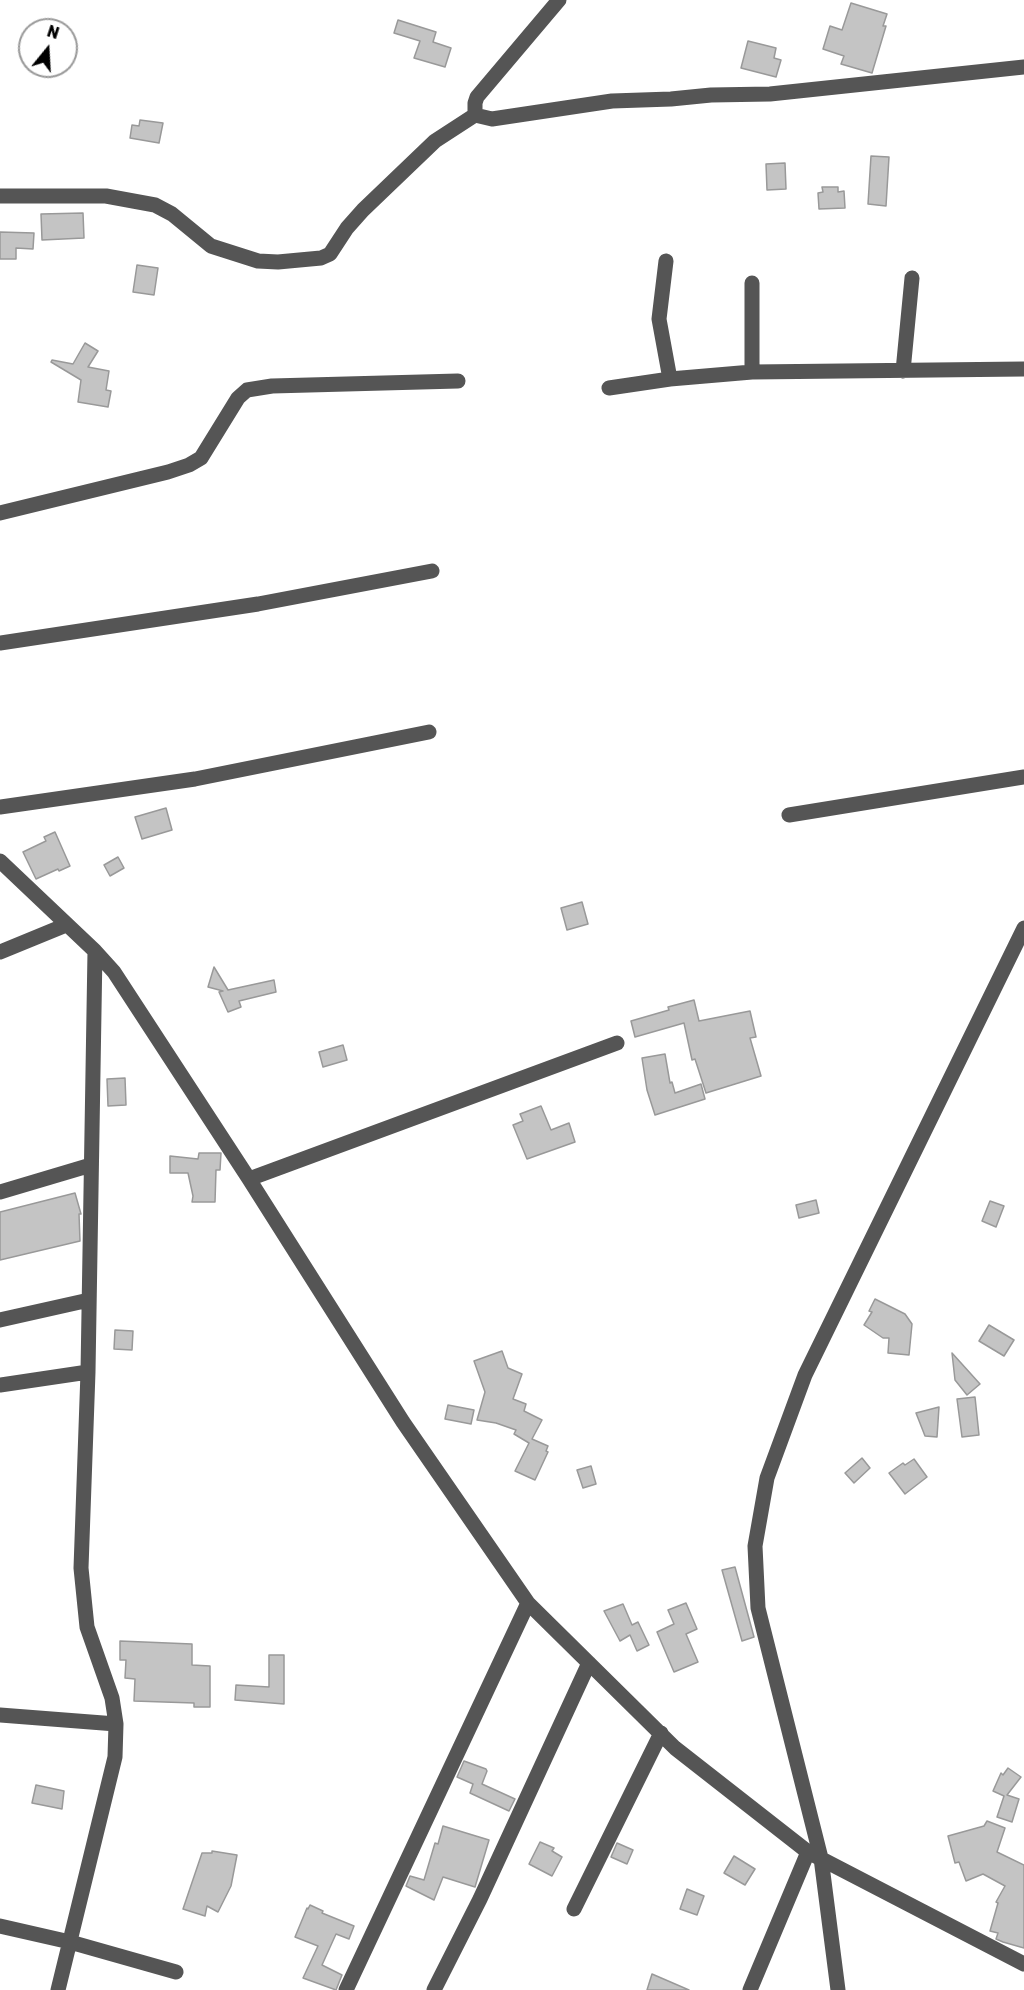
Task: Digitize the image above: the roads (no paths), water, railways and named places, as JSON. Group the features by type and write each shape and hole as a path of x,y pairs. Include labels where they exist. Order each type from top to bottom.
{"street":[{"path":"475,115 477,98 559,0"},
{"path":"0,196 106,196 155,205 172,214 211,246 248,258 278,262 321,258 330,254 347,228 363,210 435,141 475,115 492,119 612,100 770,94 1024,67"},
{"path":"666,261 660,319 670,379"},
{"path":"903,371 912,278"},
{"path":"752,283 752,372"},
{"path":"609,388 670,379 752,372 1024,369"},
{"path":"0,513 189,465 201,458 238,398 247,390 272,386 458,381"},
{"path":"0,643 258,604 432,571"},
{"path":"0,807 195,779 429,732"},
{"path":"789,815 1024,777"},
{"path":"0,861 6,876 66,925 114,972 403,1422 528,1603 675,1748 814,1855 1024,1964"},
{"path":"0,952 66,925"},
{"path":"838,1990 814,1855 758,1608 756,1546 766,1478 806,1375 1024,928"},
{"path":"58,1990 115,1757 117,1724 112,1698 87,1627 81,1568 88,1372 95,951"},
{"path":"249,1179 617,1043"},
{"path":"0,1192 91,1165"},
{"path":"0,1320 89,1300"},
{"path":"0,1385 88,1372"},
{"path":"346,1990 528,1603"},
{"path":"434,1990 480,1899 589,1663"},
{"path":"0,1715 117,1724"},
{"path":"574,1909 661,1733"},
{"path":"750,1990 814,1855"},
{"path":"0,1926 70,1942 176,1972"}]}
